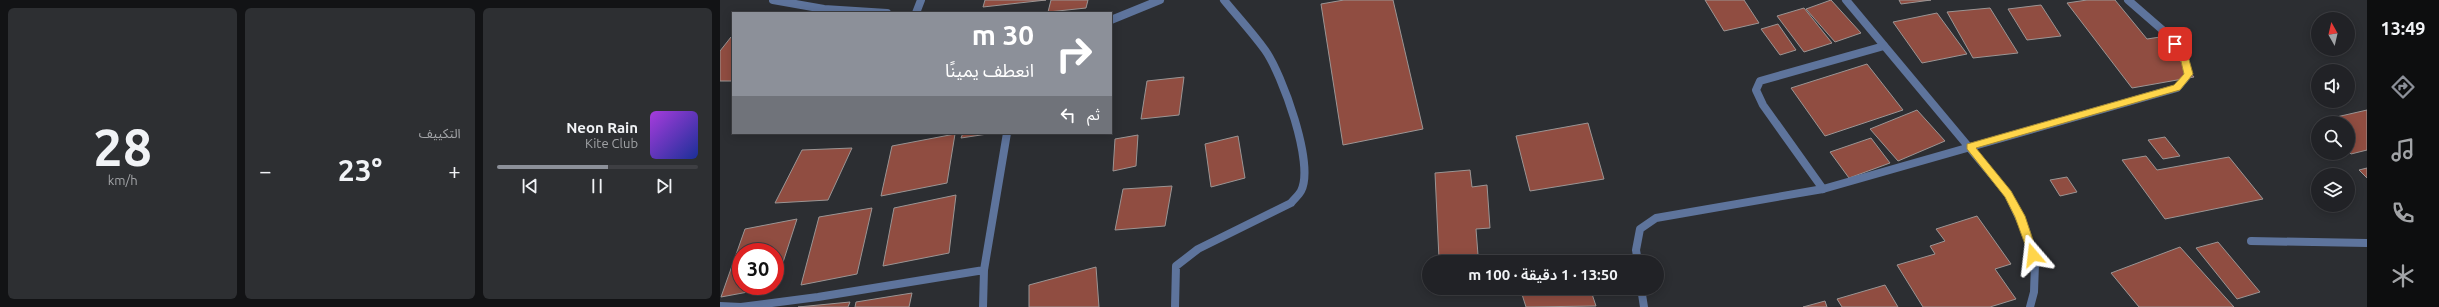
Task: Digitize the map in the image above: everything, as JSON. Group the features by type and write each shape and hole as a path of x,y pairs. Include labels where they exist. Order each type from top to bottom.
{"street":[{"path":"773,0 824,9 871,12"},
{"path":"916,12 920,0"},
{"path":"1112,20 1135,12 1160,0"},
{"path":"1175,307 1176,266 1198,250 1270,215 1290,203 1301,191 1304,178 1297,124 1280,77 1265,50 1224,0"},
{"path":"1846,0 1970,146 2008,194 2022,223 2037,269 2034,296 2030,307"},
{"path":"1637,255 1636,250 1640,229 1656,218 1822,189 2177,88 2188,74 2184,56 2166,33 2128,0"},
{"path":"1822,189 1763,105 1756,90 1760,80 1884,46"},
{"path":"983,307 984,270 1006,134"},
{"path":"2251,241 2367,243"},
{"path":"720,306 741,307 818,297 984,270"},
{"path":"1642,295 1644,307"}],"building":[{"path":"985,0 1046,0 983,7"},
{"path":"1051,0 1088,0 1086,8 1048,12"},
{"path":"1344,0 1393,0 1423,129 1343,145 1321,4"},
{"path":"1705,0 1744,0 1759,23 1724,31"},
{"path":"1831,0 1861,33 1835,42 1806,9"},
{"path":"1899,0 1931,0 1901,4"},
{"path":"2087,0 2115,0 2147,39 2160,37 2194,77 2132,88 2067,3"},
{"path":"2041,5 2061,36 2027,40 2008,9"},
{"path":"1804,8 1832,43 1804,52 1777,16"},
{"path":"1990,8 2018,53 1973,58 1947,12"},
{"path":"1937,13 1967,54 1922,63 1893,22"},
{"path":"1778,24 1796,50 1780,55 1761,29"},
{"path":"732,37 732,81 720,81 720,51"},
{"path":"1867,64 1903,110 1825,136 1791,88"},
{"path":"1184,77 1179,115 1141,119 1147,81"},
{"path":"1917,110 1945,141 1898,161 1870,129"},
{"path":"2367,110 2367,150 2355,153 2355,116 2341,116"},
{"path":"1588,123 1604,179 1530,191 1516,136"},
{"path":"955,134 947,183 881,196 892,146"},
{"path":"963,134 987,134 961,138"},
{"path":"1138,135 1136,166 1113,171 1115,139"},
{"path":"1238,136 1245,178 1211,187 1205,144"},
{"path":"2165,137 2180,156 2163,159 2148,140"},
{"path":"1871,138 1890,163 1849,178 1830,152"},
{"path":"852,148 828,200 775,203 802,150"},
{"path":"2146,156 2157,170 2229,157 2263,199 2165,219 2122,160"},
{"path":"2367,168 2367,178 2359,170"},
{"path":"1470,170 1472,187 1487,185 1490,228 1476,229 1478,255 1439,255 1435,173"},
{"path":"2067,177 2077,192 2060,196 2050,180"},
{"path":"1172,186 1165,226 1115,230 1123,189"},
{"path":"956,195 949,253 883,266 894,208"},
{"path":"872,208 857,274 801,285 819,217"},
{"path":"1977,216 2011,264 1995,269 2016,299 1990,307 1923,307 1897,265 1935,254 1930,246 1945,241 1936,229"},
{"path":"797,219 784,259 784,243 740,243 745,229"},
{"path":"2218,242 2260,292 2237,299 2196,248"},
{"path":"2180,247 2234,307 2139,307 2111,273"},
{"path":"732,266 732,295 721,297"},
{"path":"1096,267 1099,307 1029,307 1029,285"},
{"path":"1885,285 1898,307 1842,307 1837,299"},
{"path":"912,293 909,307 855,307 856,302"},
{"path":"1522,295 1592,295 1596,306 1526,307"},
{"path":"1825,301 1827,307 1803,307"},
{"path":"850,302 848,307 798,307"}],"route":[{"path":"2033,255 2020,216 2008,194 1970,146 2112,108 2177,88 2188,74 2184,56 2175,44"}]}
